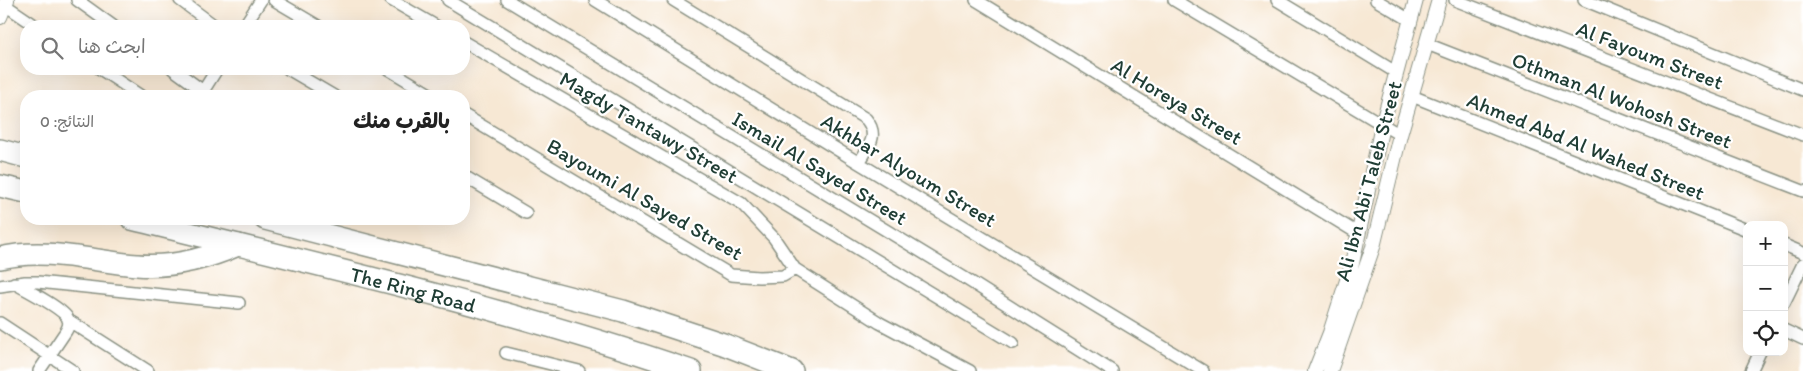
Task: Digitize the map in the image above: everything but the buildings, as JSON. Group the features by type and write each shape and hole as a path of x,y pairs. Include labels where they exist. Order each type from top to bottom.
{"highway":[{"path":"0,150 20,155"},
{"path":"0,186 20,191"},
{"name":"The Ring Road","path":"156,225 458,300 612,344 691,371"},
{"name":"The Ring Road","path":"288,225 623,311 707,339 792,371"},
{"path":"0,258 35,254 155,265 188,262 238,245"}],"street":[{"path":"77,0 105,20"},
{"path":"180,0 207,20"},
{"path":"248,20 261,0"},
{"path":"274,0 308,20"},
{"path":"391,0 426,20"},
{"path":"448,0 1013,343"},
{"name":"Ismail Al Sayed Street","path":"507,0 971,282 1112,371"},
{"name":"Akhbar Alyoum Street","path":"596,0 858,162 1203,371"},
{"path":"673,0 866,119 872,127 874,136 858,162"},
{"name":"Al Horeya Street","path":"976,0 1359,234"},
{"path":"1174,0 1382,126 1400,135"},
{"path":"1277,0 1396,73"},
{"path":"1376,0 1410,20"},
{"name":"Ali Ibn Abi Taleb Street","path":"1315,371 1341,301 1359,234 1382,126 1416,0"},
{"name":"Ali Ibn Abi Taleb Street","path":"1330,371 1373,247 1400,135 1439,0"},
{"name":"Al Fayoum Street","path":"1455,0 1803,135"},
{"path":"1584,0 1803,90"},
{"path":"4,7 26,20"},
{"name":"Othman Al Wohosh Street","path":"1427,44 1803,192"},
{"name":"Magdy Tantawy Street","path":"470,45 741,202 774,238 794,269"},
{"path":"109,75 132,90"},
{"path":"180,75 198,90"},
{"path":"203,90 213,75"},
{"path":"298,75 324,90"},
{"path":"398,75 423,90"},
{"name":"Ahmed Abd Al Wahed Street","path":"1412,96 1743,228"},
{"name":"Bayoumi Al Sayed Street","path":"470,119 731,275 783,276 794,269"},
{"path":"470,180 526,214"},
{"path":"1788,247 1803,253"},
{"path":"1788,298 1798,285 1803,264"},
{"path":"794,269 880,323 970,371"},
{"path":"0,286 14,283 38,282 238,303"},
{"path":"14,283 63,312 68,320 148,371"},
{"path":"39,371 68,328 68,320"},
{"path":"0,323 73,371"},
{"path":"1788,332 1803,339"},
{"path":"506,353 579,371"},
{"path":"1751,371 1758,356"}]}
